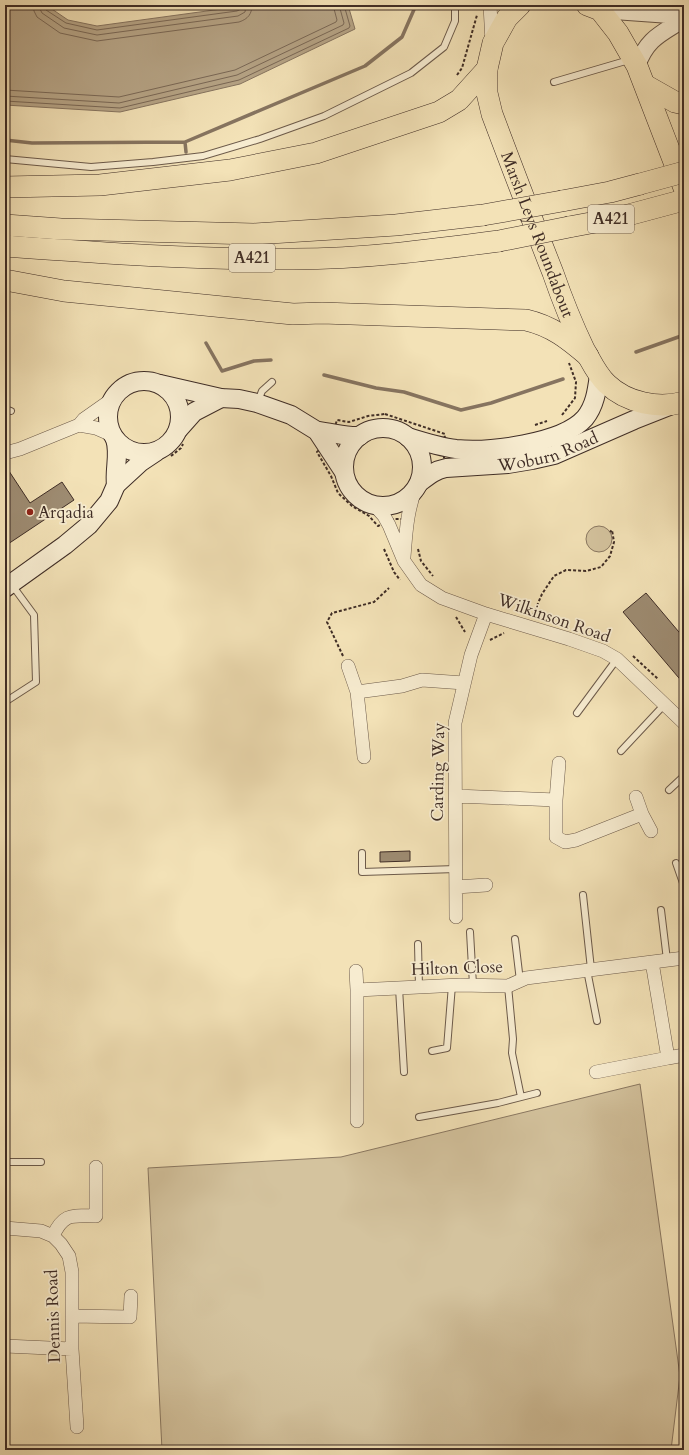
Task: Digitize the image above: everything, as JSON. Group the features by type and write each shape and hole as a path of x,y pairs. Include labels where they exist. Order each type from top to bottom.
{"highway":[{"name":"Marsh Leys Roundabout","path":"520,5 507,18 493,43 487,69 487,93 492,114 572,325 599,375 615,390 636,400 660,405 679,403"},
{"path":"594,8 618,33 635,62 684,188"},
{"path":"5,188 100,185 230,170 316,153 439,112 459,100 487,69"},
{"path":"645,85 676,102 684,104"},
{"name":"A421","path":"5,225 61,229 254,234 396,225 483,215 562,201 610,192 684,172"},
{"name":"A421","path":"5,246 152,256 295,259 401,254 499,241 569,228 617,218 684,200"},
{"path":"5,280 64,292 293,314 322,313 526,320 545,325 556,331 588,356"}],"main road":[{"name":"Woburn Road","path":"408,437 447,438 469,449 508,447 557,435 573,428 590,410 597,391 599,375"},
{"path":"116,485 115,475 117,451 108,427 108,409 111,400 118,391 132,382 149,381 221,398 239,399 257,403 291,415 325,436 360,436"},
{"path":"160,384 175,398 179,408 180,419 178,430"},
{"path":"8,586 65,545 88,525 109,501 116,485 141,462 167,445 194,412 221,398"},
{"name":"Woburn Road","path":"417,486 431,473 437,470 446,468 508,464 554,455 634,420 679,403"},
{"path":"384,428 397,431 408,437 416,447 421,459 422,471 417,486 408,497 398,503 386,506 374,505 363,501 354,494 347,484 344,472 344,462 352,443 360,436 371,430 384,428"},
{"path":"325,436 344,472"},
{"path":"113,437 124,447 135,452 147,453 158,450"}],"street":[{"path":"490,5 493,43"},
{"path":"594,8 684,18"},
{"path":"635,62 651,41 684,18"},
{"path":"5,453 20,449 79,425 84,419 111,400"},
{"path":"79,425 96,428 113,437"},
{"path":"404,561 407,519 410,502 417,486"},
{"name":"Wilkinson Road","path":"374,505 387,521 404,561 421,585 442,598 486,614 603,651 617,659 664,705 683,720"},
{"name":"Carding Way","path":"456,917 455,723 471,655 486,614"},
{"path":"348,666 357,692 364,757"},
{"path":"357,692 402,686 422,680 464,683"},
{"path":"559,763 556,800 556,837 565,842 576,840 642,814"},
{"path":"456,796 556,800"},
{"path":"636,797 642,814 651,831"},
{"path":"456,887 486,885"},
{"name":"Hilton Close","path":"357,990 452,985 508,986 526,978 684,958"},
{"path":"652,962 668,1058"},
{"path":"356,971 357,1121"},
{"path":"596,1072 684,1055"},
{"path":"5,1228 41,1231 53,1236 58,1224 65,1218 74,1216 96,1216 96,1167"},
{"name":"Dennis Road","path":"53,1236 62,1244 69,1256 72,1272 72,1349 77,1427"},
{"path":"72,1316 130,1317 131,1296"},
{"path":"5,1346 72,1349"}],"lane":[{"path":"5,159 91,167 107,166 203,156 260,139 324,116 410,72 444,47 455,21 455,5"},
{"path":"554,82 635,62"},
{"path":"257,403 262,391 272,382"},
{"path":"5,702 36,682 34,614 8,586"},
{"path":"577,713 617,659"},
{"path":"621,751 664,705"},
{"path":"669,790 684,776"},
{"path":"362,853 362,872 456,869"},
{"path":"676,863 684,886"},
{"path":"583,895 589,970 597,1021"},
{"path":"660,910 667,960"},
{"path":"470,932 473,985"},
{"path":"515,939 520,981"},
{"path":"418,944 418,987"},
{"path":"432,1051 447,1048 452,985"},
{"path":"508,986 513,1040 512,1053 521,1097"},
{"path":"399,987 404,1072"},
{"path":"419,1118 498,1103 536,1093"},
{"path":"5,1162 41,1162"}],"path":[{"path":"561,417 575,398"},
{"path":"385,414 447,438 443,453 448,475 436,478 425,489 417,501 413,519 394,518 378,526 369,516 352,506 338,493 317,452 325,436 337,420 349,422 368,416 385,414"},
{"path":"530,427 549,421"},
{"path":"533,615 542,594 554,576 566,570 586,571 601,567 610,556 612,549 614,536 612,530 610,532"},
{"path":"348,666 328,622 332,613 374,602 389,588"}],"shaded area":[{"path":"599,526 608,530 612,539 608,548 599,552 590,548 586,539 590,530"},
{"path":"640,1084 680,1376 671,1450 162,1450 148,1168 341,1157"}],"water":[{"path":"5,5 46,5 68,20 97,26 251,5 348,5 355,29 240,84 120,112 5,105"}],"building":[{"name":"Arqadia","path":"5,465 30,503 62,482 74,500 5,546"},
{"path":"646,593 684,638 684,684 623,612"},
{"path":"410,851 410,861 380,862 380,852"}],"waterway":[{"path":"5,140 32,143 185,142 365,66 402,37 416,5"},
{"path":"185,142 186,152"},
{"path":"636,352 684,335"},
{"path":"206,343 222,371 254,361 271,360"},
{"path":"324,375 376,388 404,392 461,410 491,403 563,379"}],"place":[{"name":"Arqadia","path":"30,512"}]}
